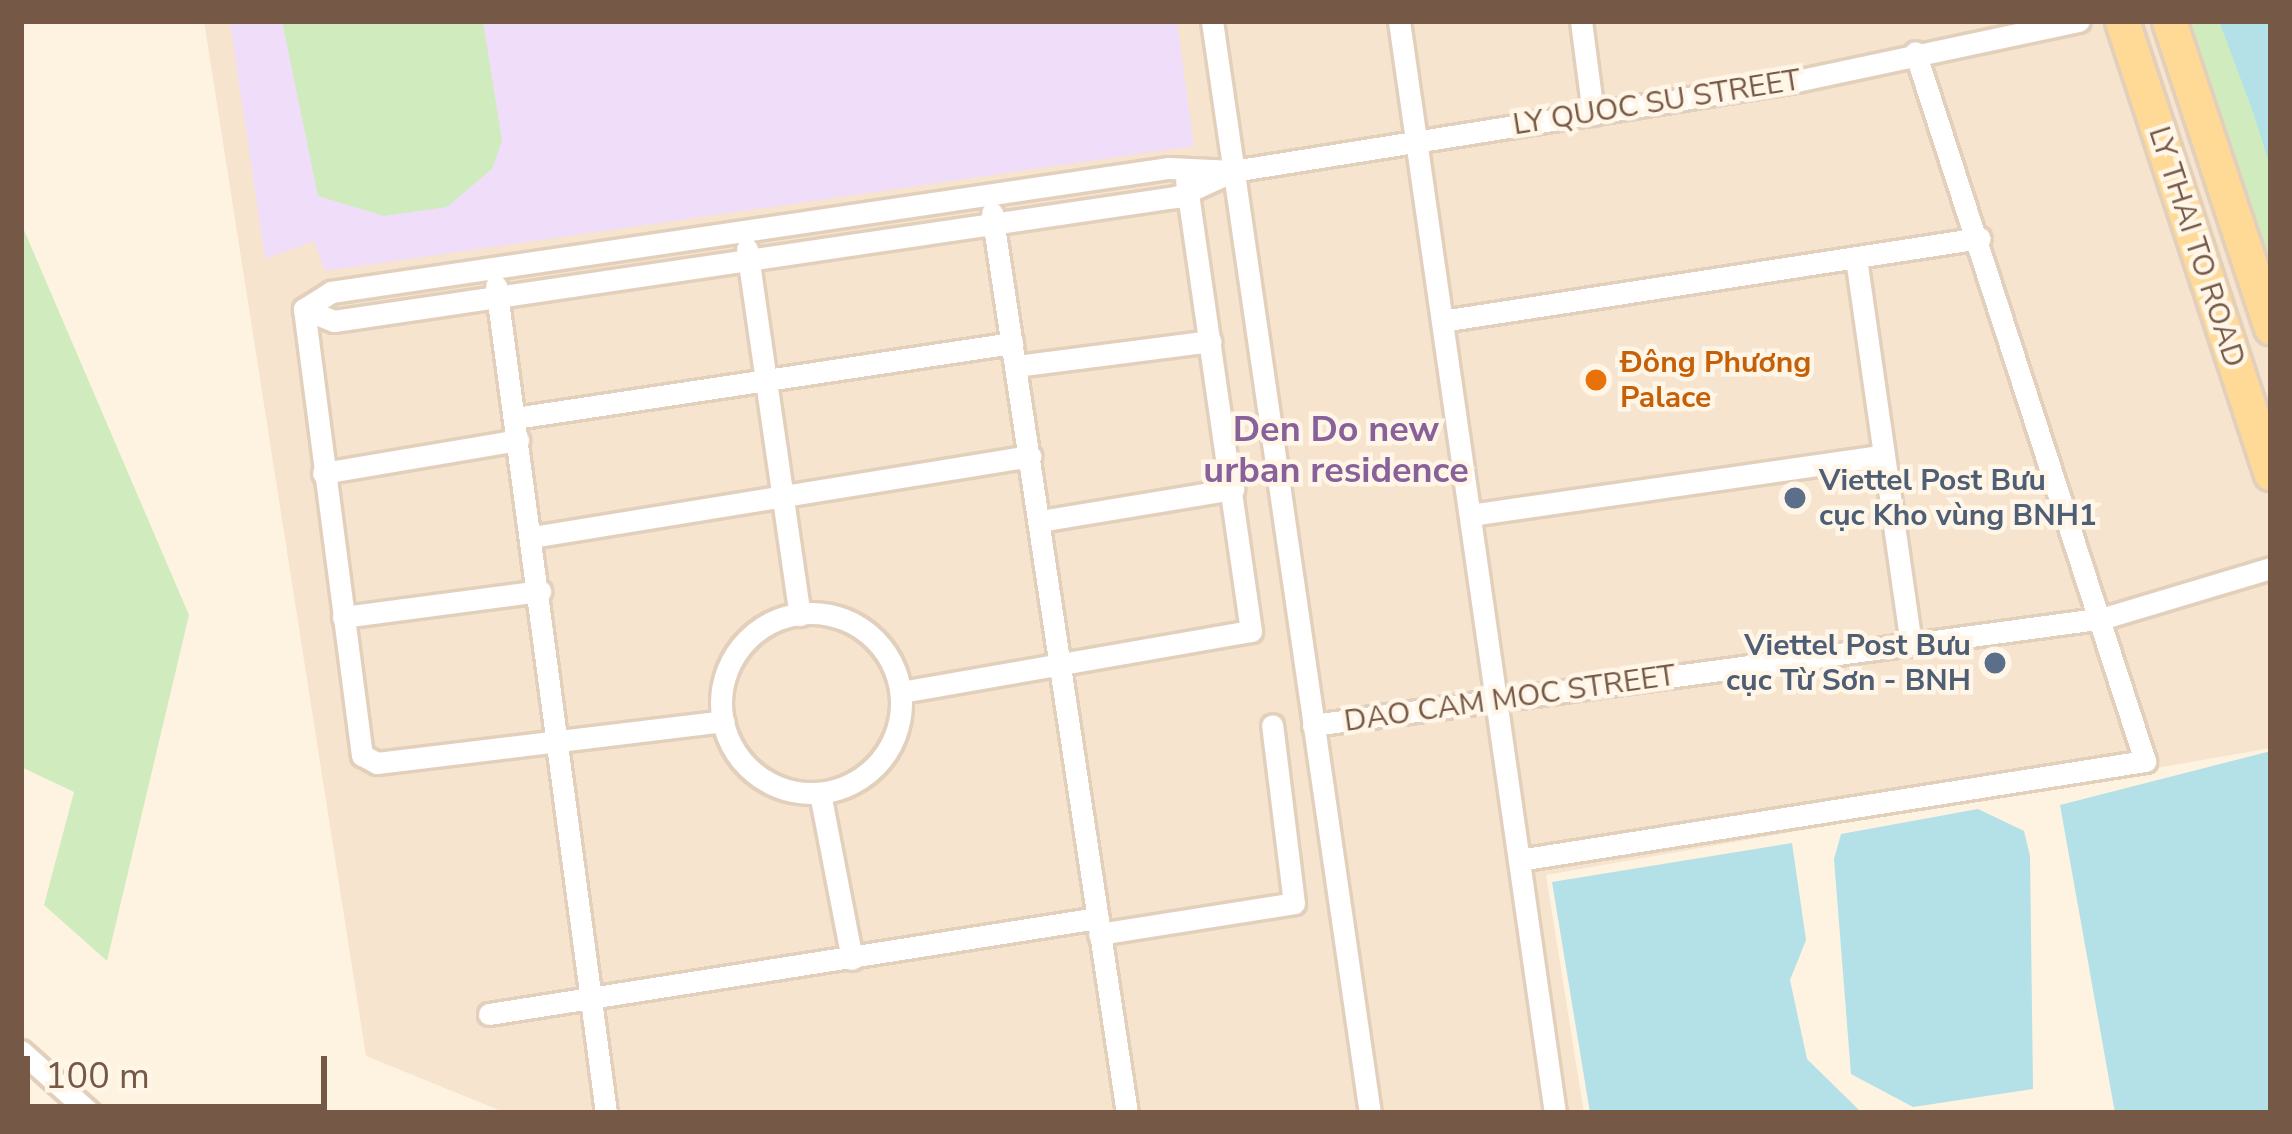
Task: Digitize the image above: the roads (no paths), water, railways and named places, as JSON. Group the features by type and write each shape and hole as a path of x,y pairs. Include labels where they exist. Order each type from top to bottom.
{"main road":[{"name":"LY THAI TO ROAD","path":"2122,21 2271,472"},
{"name":"LY THAI TO ROAD","path":"2168,21 2271,327"}],"street":[{"path":"1212,21 1370,1113"},
{"path":"1399,21 1555,1113"},
{"path":"1580,21 1593,113"},
{"name":"LY QUOC SU STREET","path":"1233,171 1593,113 2079,21"},
{"path":"1519,860 2145,761 2104,618 1915,52"},
{"path":"304,310 331,292 990,194 1184,169 1233,171"},
{"path":"901,692 1251,632 1184,169"},
{"path":"304,310 334,321 994,224 1187,192 1233,171"},
{"path":"990,194 1127,1113"},
{"path":"744,231 800,615"},
{"path":"1442,321 1980,238"},
{"path":"1856,258 1912,644"},
{"path":"493,268 561,740 606,1113"},
{"path":"304,310 362,755 377,763 723,721"},
{"path":"1016,366 1210,341"},
{"path":"323,473 766,380 1012,343"},
{"path":"1470,515 1884,455"},
{"path":"532,537 1030,456"},
{"path":"1040,521 1233,489"},
{"name":"DAO CAM MOC STREET","path":"1313,725 2104,618 2271,568"},
{"path":"343,617 540,591"},
{"path":"800,615 861,628 901,692 879,764 820,793 761,778 723,721 722,689 743,643 800,615"},
{"path":"489,1014 594,1002 851,959 1294,903 1272,725"},
{"path":"820,793 851,959"},
{"path":"21,1052 90,1113"}],"water":[{"path":"2219,21 2271,21 2271,169 2253,112"},
{"path":"2271,751 2271,1113 2115,1113 2060,805"},
{"path":"1978,809 2024,831 2030,856 2033,1089 1913,1107 1851,1074 1834,859 1841,834"},
{"path":"1792,843 1806,940 1790,980 1807,1059 1862,1113 1590,1113 1552,882"}],"place":[{"name":"Đông Phương Palace","path":"1596,380"},
{"name":"Viettel Post Bưu cục Kho vùng BNH1","path":"1795,498"},
{"name":"Viettel Post Bưu cục Từ Sơn - BNH","path":"1995,663"}],"district":[{"name":"Den Do new urban residence","path":"1336,450"}]}
